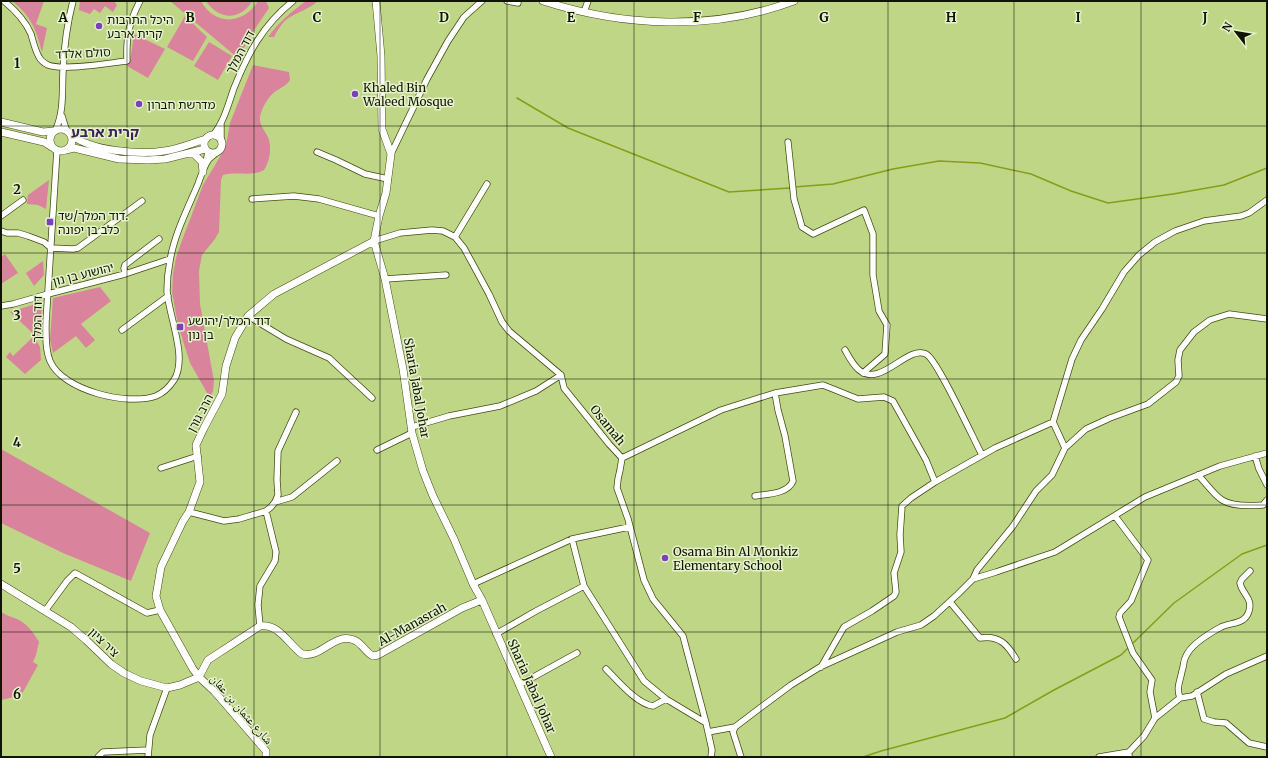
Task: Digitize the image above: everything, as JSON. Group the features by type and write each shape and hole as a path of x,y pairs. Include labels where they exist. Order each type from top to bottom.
{"street":[{"name":"סולם אלדד","path":"4,1 14,9 24,21 42,62 50,66 63,67 127,61 128,30 133,14 140,1"},
{"path":"56,149 52,146 50,136 55,130 61,114 63,67 67,30 73,1"},
{"name":"דוד המלך","path":"221,139 221,123 235,85 254,46 268,25 293,1"},
{"name":"Sharia Jabal Johar","path":"376,1 382,56 382,130 391,154 386,193 374,240 385,279 403,369 412,430 423,471 551,757"},
{"path":"391,154 427,79 448,41 464,17 482,1"},
{"path":"507,1 518,3"},
{"path":"543,1 616,19 645,22 700,22 757,13 794,1"},
{"path":"584,12 588,1"},
{"path":"61,114 66,130"},
{"path":"1,122 43,132 60,128 66,130 82,142 102,148 139,153 164,152 209,137 218,137 221,139 222,147 216,153 212,153 207,150 204,144 209,137"},
{"name":"דוד המלך","path":"209,137 221,123"},
{"path":"1,132 44,142 56,149 66,150 74,148 119,159 165,159 207,150"},
{"path":"66,150 71,145 72,135"},
{"path":"788,142 794,199 802,227 813,234 864,210 873,234 873,275 879,311 887,325 885,354 863,373"},
{"name":"דוד המלך","path":"56,149 46,342 50,361 62,376 80,387 117,398 135,399 150,397 163,392 174,381 179,368 180,354 168,296 167,280 170,259 185,215 204,169 216,153"},
{"name":"דוד המלך","path":"204,169 207,150"},
{"path":"316,152 365,174 388,178"},
{"path":"185,154 194,154 200,158 204,169"},
{"path":"374,240 400,233 432,230 443,231 455,237 487,184"},
{"path":"252,199 294,196 320,199 379,216"},
{"path":"1,216 23,200"},
{"path":"1065,448 1053,422 1072,359 1080,340 1102,309 1124,272 1139,255 1158,240 1175,231 1204,221 1241,216 1249,213 1267,200"},
{"path":"1,231 8,233 18,232 44,242 51,248 73,249 83,246 142,201"},
{"name":"Osamah","path":"455,237 464,248 489,294 502,322 509,331 561,375 564,388 622,458 617,488 628,519 644,580 650,593 660,608 683,636 706,723 712,750 711,757"},
{"path":"125,274 125,265 159,239"},
{"name":"הרב גורן","path":"199,677 160,610 156,596 161,566 189,512 200,482 196,445 222,394 226,366 236,338 248,316 274,294 374,240"},
{"name":"יהושוע בן נון","path":"1,306 125,274 170,259"},
{"path":"385,279 446,275"},
{"path":"122,330 168,296"},
{"path":"708,732 735,727 791,685 820,667 898,632 921,624 943,609 973,579 977,570 1013,526 1036,491 1052,475 1065,448 1086,429 1110,418 1148,404 1174,384 1179,376 1178,360 1180,350 1189,336 1204,324 1229,314 1267,319"},
{"path":"248,316 286,339 329,358 372,398"},
{"path":"845,350 857,368 863,373 870,375 877,374 916,353 920,352 927,354 932,359 943,378 982,455"},
{"path":"377,450 412,430 449,416 500,406 536,391 561,375"},
{"path":"622,458 721,410 775,393 823,385 858,399 884,397 891,399 896,404 926,460 935,482"},
{"path":"755,496 785,490 793,481 775,393"},
{"path":"189,512 224,521 239,519 266,511 275,502 278,495 278,451 296,412"},
{"path":"820,667 844,627 872,611 896,593 897,588 894,573 901,552 900,535 902,506 935,482 982,455 1053,422"},
{"path":"973,579 1055,552 1145,497 1220,466 1267,453"},
{"path":"161,468 198,456"},
{"path":"1255,456 1259,469 1267,485"},
{"path":"275,502 292,497 337,461"},
{"path":"1198,475 1223,500 1235,504 1252,506 1263,505 1267,500"},
{"path":"148,757 150,736 167,688 199,677 208,660 260,626 258,605 260,586 275,561 276,552 266,511"},
{"path":"1115,516 1148,560 1131,601 1120,613 1119,617 1134,653 1152,680 1150,692 1155,718"},
{"path":"473,584 572,539 629,526 628,519"},
{"path":"572,539 584,586 644,681 666,699 706,723"},
{"path":"1180,698 1177,690 1183,671 1184,660 1187,654 1208,635 1223,626 1240,622 1248,615 1250,608 1249,602 1240,583 1250,571"},
{"path":"45,611 67,581 75,573 147,613 160,610"},
{"name":"ציר ציון","path":"1,584 70,627 111,664 124,673 141,681 167,688"},
{"path":"496,634 584,586"},
{"name":"Al-Manasrah","path":"260,626 267,626 274,629 286,637 302,654 309,655 345,638 353,639 358,642 373,656 378,655 462,608 482,600"},
{"path":"950,602 980,638 988,637 999,640 1009,646 1016,659"},
{"path":"519,685 577,653"},
{"path":"1099,757 1129,755 1144,736 1155,718 1180,698 1192,696 1226,674 1267,656"},
{"path":"606,669 642,703 653,706 666,699"},
{"name":"شارع عثمان بن عفان","path":"199,677 214,691 266,751 266,757"},
{"path":"1197,692 1204,719 1214,722 1226,722 1249,743 1267,747"},
{"path":"735,727 733,732 741,757"},
{"path":"98,757 103,752 148,750"}],"shaded area":[{"path":"12,1 44,1 36,24 47,28 42,52 32,24 24,12"},
{"path":"80,1 114,1 117,5 113,12 105,6 100,13 94,9 90,14 79,10"},
{"path":"170,1 201,1 213,15 229,19 245,15 258,1 266,1 269,8 248,39 239,59"},
{"path":"206,1 252,1 242,12 229,16 217,12"},
{"path":"306,1 318,1 287,19 281,25 274,37 268,37 295,9"},
{"path":"185,16 207,37 193,61 167,47"},
{"path":"134,34 165,49 148,78 127,66 131,55"},
{"path":"209,42 232,56 218,80 194,66"},
{"path":"253,65 289,72 290,80 271,96 262,110 260,123 268,137 270,145 270,154 264,170 249,174 223,175 221,180 219,232 202,255 199,271 200,304 214,381 213,391 210,398 190,363 178,325 172,292 173,274 181,243 203,185 224,150 230,123"},
{"path":"49,180 46,209 38,205 27,204 28,195"},
{"path":"5,254 18,273 1,284 1,257"},
{"path":"43,261 44,275 34,286 26,273"},
{"path":"100,287 111,301 81,324 95,340 86,348 76,336 53,353 50,340 53,298"},
{"path":"42,302 40,335 39,339 10,312"},
{"path":"34,336 40,347 41,360 25,374 6,357 10,352 13,356"},
{"path":"1,449 150,533 131,581 63,553 1,523"},
{"path":"1,612 25,624 33,632 39,642 33,662 38,665 23,692 18,696 1,700"}],"waterway":[{"path":"517,98 568,128 729,192 790,188"},
{"path":"794,187 833,184 893,169 939,161 980,163 1031,174 1071,191 1108,203 1224,185 1267,168"},
{"path":"1131,645 1174,603 1242,554 1267,545"},
{"path":"863,757 1005,718 1054,690 1121,655 1128,648"}],"place":[{"name":"היכל התרבות קרית ארבע","path":"99,26"},
{"name":"Khaled Bin Waleed Mosque","path":"355,94"},
{"name":"מדרשת חברון","path":"139,104"},
{"name":"דוד המלך/שד. כלב בן יפונה","path":"50,222"},
{"name":"דוד המלך/יהושע בן נון","path":"180,327"},
{"name":"Osama Bin Al Monkiz Elementary School","path":"665,558"}],"district":[{"name":"קרית ארבע","path":"105,132"}]}
